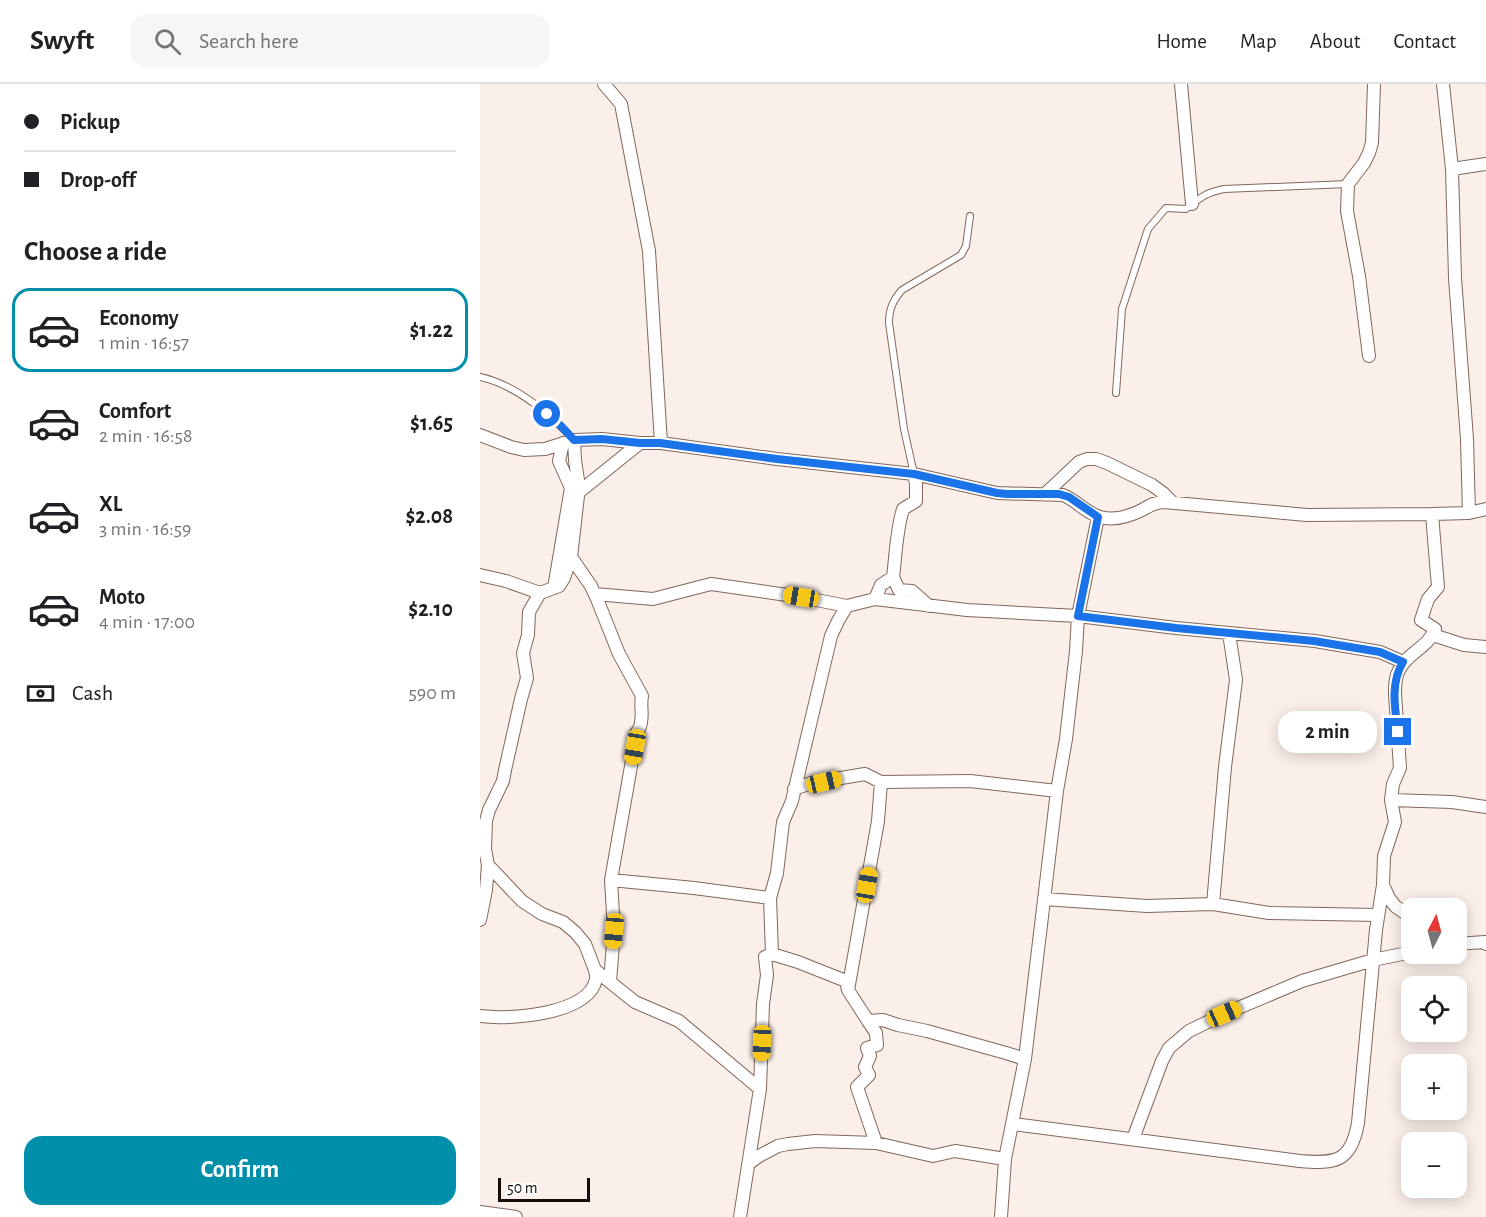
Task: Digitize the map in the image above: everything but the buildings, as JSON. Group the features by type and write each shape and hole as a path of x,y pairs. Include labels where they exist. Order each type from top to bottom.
{"street":[{"path":"604,84 621,104 648,251 660,443"},
{"path":"1181,84 1192,204"},
{"path":"1369,356 1359,276 1347,211 1348,184 1364,163 1372,143 1374,84"},
{"path":"1443,84 1452,168 1455,278 1467,439 1469,513"},
{"path":"1452,168 1486,164"},
{"path":"480,435 524,450 545,448 568,441 602,439 660,443 914,474 997,493 1066,496 1098,517 1107,518 1126,516 1153,504 1172,502 1307,515 1469,513 1486,510"},
{"path":"480,575 540,593 559,586 572,557 579,492 575,460 568,441"},
{"path":"554,588 571,488 559,461 568,441"},
{"path":"579,492 640,443"},
{"path":"1045,494 1079,462 1096,459 1152,485 1172,502"},
{"path":"914,474 916,501 903,509 896,541 893,577 899,590 912,591 930,607"},
{"path":"1013,1124 1300,1161 1329,1161 1344,1155 1354,1142 1358,1123 1373,960 1383,885 1384,856 1395,822 1391,800 1393,784 1400,768 1395,682 1403,662 1433,635 1435,629 1421,620 1428,599 1438,587 1432,514"},
{"path":"1001,1217 1005,1159 1025,1059 1057,791 1066,739 1078,616 1098,517"},
{"path":"572,557 595,594 624,665 642,696 641,723 637,732 611,880 614,931 610,982"},
{"path":"874,599 880,585 893,577"},
{"path":"595,594 653,599 711,584 767,591 847,606 874,599 930,607 1078,616 1314,641 1380,652 1403,662"},
{"path":"480,920 488,865 485,849 486,821 503,781 527,678 523,653 528,635 529,612 540,593"},
{"path":"772,954 770,897 777,873 783,822 792,801 831,636 847,606"},
{"path":"1213,904 1225,767 1236,680 1229,633"},
{"path":"1433,635 1464,645 1486,647"},
{"path":"794,789 811,783 866,774 881,782 970,781 1057,791"},
{"path":"848,990 878,821 881,782"},
{"path":"1391,800 1452,802 1486,807"},
{"path":"480,1016 510,1018 570,1006 581,1000 596,980 596,970 585,944 575,932 563,922 530,907 488,865"},
{"path":"611,880 770,897"},
{"path":"1383,885 1389,898 1401,910"},
{"path":"1044,899 1147,906 1213,904 1269,913 1378,915"},
{"path":"1467,943 1485,942 1486,944"},
{"path":"740,1217 760,1089 763,1004 767,975 765,957 772,954 846,981 848,990 876,1033 877,1045 867,1048 870,1056 865,1067 869,1074 857,1087 876,1143"},
{"path":"1132,1139 1162,1061 1169,1048 1183,1036 1203,1024 1302,981 1401,954"},
{"path":"596,970 634,1002 679,1021 760,1089"},
{"path":"868,1021 883,1020 1025,1059"},
{"path":"748,1164 764,1153 788,1144 815,1141 876,1143 933,1156 955,1150 1005,1159"},
{"path":"480,1212 516,1217"}],"lane":[{"path":"1116,393 1122,309 1148,229 1166,208 1186,210 1201,196 1211,191 1224,189 1348,184"},
{"path":"914,474 903,429 889,310 902,290 961,255 966,246 970,216"},
{"path":"480,377 512,389 533,403 560,425 568,441"}],"route":[{"path":"547,414 574,440 602,439 660,443 914,474 997,493 1066,496 1098,517 1078,616 1314,641 1380,652 1403,662 1395,682 1398,732"}]}
